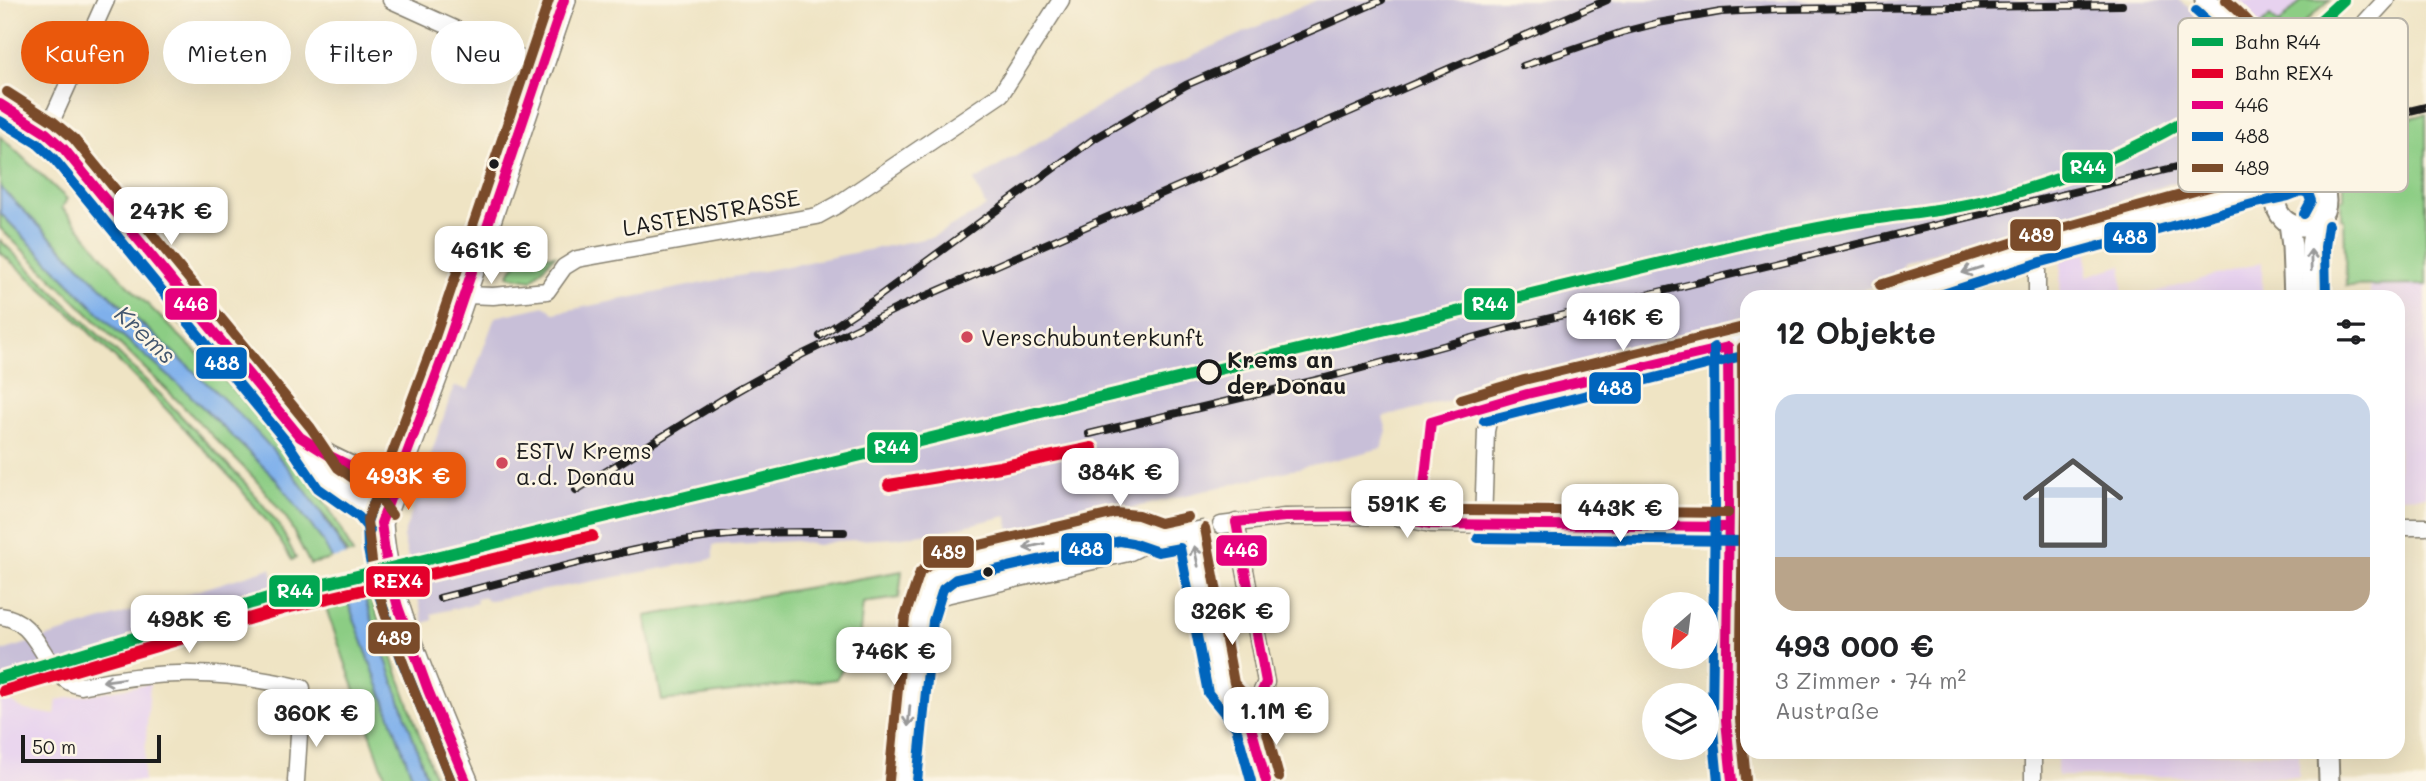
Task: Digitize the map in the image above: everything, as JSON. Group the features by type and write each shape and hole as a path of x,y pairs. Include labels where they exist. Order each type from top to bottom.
{"main road":[{"path":"466,781 419,667 388,578 381,523 465,295 564,0"}],"street":[{"path":"46,133 106,0"},
{"path":"390,0 541,68"},
{"name":"LASTENSTRASSE","path":"465,295 493,296 547,291 564,267 577,258 817,216 1001,94 1061,0"},
{"path":"2205,0 2225,18"},
{"path":"2369,18 2386,0"},
{"path":"0,104 46,133 64,149 300,437 328,478 369,508 381,523"},
{"path":"1908,290 2037,248 2242,192"},
{"path":"2279,192 2276,204 2280,215 2289,223 2306,226 2321,217 2326,208 2324,192"},
{"path":"2289,223 2294,290"},
{"path":"2312,290 2311,246 2314,223"},
{"path":"2037,248 2037,290"},
{"path":"1483,524 1486,431 1492,404 1740,343"},
{"path":"1728,347 1726,720 1732,781"},
{"path":"300,437 330,456 394,487"},
{"path":"1249,720 1266,682 1228,523 1285,517 1391,516 1431,524 1740,527"},
{"path":"903,781 919,618 931,580 950,565 1119,527 1135,529 1159,538"},
{"path":"2405,527 2426,527"},
{"path":"924,600 1128,553 1159,538 1197,530 1222,689 1249,720 1266,781"},
{"path":"0,616 10,617 32,632 69,684 81,686 166,673 216,673 269,680 302,688 296,781"},
{"path":"2033,781 2034,759"},
{"path":"2328,759 2329,781"}],"shaded area":[{"path":"1317,0 2178,0 2205,18 2178,18 2178,181 2072,218 1957,245 1906,262 1893,280 1862,290 1740,290 1740,326 1383,417 1387,431 1382,448 1011,537 1007,516 943,531 896,538 837,541 818,545 795,541 713,545 713,559 487,601 485,597 476,599 477,603 431,614 433,620 424,623 403,537 454,386 468,390 495,317 545,306 554,313 933,237 986,207 974,181 1162,69"},
{"path":"2227,0 2302,0 2285,18 2247,18"},
{"path":"2087,251 2087,276 2122,265 2122,290 2060,290 2061,259"},
{"path":"2262,262 2262,290 2163,290"},
{"path":"2426,285 2426,496 2405,497 2405,290 2370,290 2370,286"},
{"path":"271,568 282,610 206,628 0,692 2,651"},
{"path":"150,684 143,781 0,781 0,696 25,710 55,715 57,700"},
{"path":"2057,759 2299,759 2299,777 2057,776"}],"green space":[{"path":"2302,0 2330,0 2309,18 2285,18"},
{"path":"2426,114 2426,285 2346,286 2341,199 2344,199 2344,192 2408,192 2408,119"},
{"path":"0,136 67,199 62,208 119,276 222,378 282,443 333,515 353,554 348,555 327,519 198,375 96,282 0,187"},
{"path":"0,213 116,330 188,393 275,478 322,540 332,559 310,564 287,519 255,479 0,228"},
{"path":"0,240 162,396 247,485 279,525 296,558 292,560 270,525 235,482 166,409 77,320 0,252"},
{"path":"555,255 532,280 508,276 521,260 533,256"},
{"path":"191,322 243,384 243,386 180,324"},
{"path":"902,571 899,598 863,603 857,660 843,668 836,679 662,701 646,616"},
{"path":"366,584 436,781 428,781 360,585"},
{"path":"343,589 414,781 387,781 321,594"}],"water":[{"name":"Krems","path":"0,187 114,299 230,405 290,470 316,505 340,543 360,585 428,781 414,781 332,559 322,540 275,478 188,393 116,330 0,213"}],"pier":[{"path":"351,554 364,584 339,590 328,560"}],"railway":[{"path":"820,336 874,300 1095,138 1186,85 1382,0"},
{"path":"735,392 801,355 896,309 1607,0"},
{"path":"1523,66 1623,32 1721,12 2122,5"},
{"path":"2408,111 2426,107"},
{"path":"1089,434 1325,378 1509,328 2178,167"},
{"path":"576,490 741,388"},
{"path":"440,598 676,542 777,532 844,532"}],"rail line":[{"name":"R44","path":"2323,18 2343,0"},
{"name":"R44","path":"0,678 278,595 1765,238 1996,198 2094,165 2178,125"},
{"name":"REX4","path":"889,485 1000,467 1092,448"},
{"name":"REX4","path":"4,691 282,609 592,536"}],"transit line":[{"name":"489","path":"451,781 384,611 373,569 367,521 431,349 549,0"},
{"name":"446","path":"466,781 428,690 398,607 387,566 381,523 444,354 564,0"},
{"name":"489","path":"2226,0 2246,18"},
{"name":"488","path":"2196,11 2203,18"},
{"name":"489","path":"7,92 54,122 74,139 311,428 338,468 378,496 392,515"},
{"name":"446","path":"0,104 46,133 64,149 300,437 330,456 394,487"},
{"name":"488","path":"0,121 38,144 54,159 289,445 318,488 359,517 370,531"},
{"name":"489","path":"1880,285 2033,236 2191,192"},
{"name":"488","path":"1955,290 2041,262 2298,192"},
{"name":"488","path":"2304,192 2308,193 2311,201 2304,214"},
{"name":"488","path":"2326,290 2325,247 2328,225"},
{"name":"489","path":"1461,399 1524,380 1740,328"},
{"name":"488","path":"1714,347 1712,720 1718,781"},
{"name":"446","path":"1728,347 1726,720 1732,781"},
{"name":"446","path":"1431,524 1424,486 1431,422 1527,394 1728,347"},
{"name":"488","path":"1484,421 1740,357"},
{"name":"488","path":"381,482 367,522 368,549 374,581 402,661 451,781"},
{"name":"489","path":"1463,510 1728,513"},
{"name":"489","path":"889,780 905,617 920,572 945,553 1116,513 1138,515 1160,523 1188,517"},
{"name":"446","path":"1236,522 1285,517 1391,516 1431,524 1728,527"},
{"name":"446","path":"1236,522 1266,682 1249,720 1266,781"},
{"name":"489","path":"1205,528 1234,683 1262,714 1279,777"},
{"name":"488","path":"1478,538 1740,541"},
{"name":"488","path":"917,781 933,621 943,589 956,579 1120,541 1158,552 1180,548 1208,693 1236,727 1251,781"},
{"name":"489","path":"1744,759 1746,780"}],"place":[{"name":"Verschubunterkunft","path":"967,337"},
{"name":"Krems an der Donau","path":"1209,372"},
{"name":"ESTW Krems a.d. Donau","path":"502,463"}]}
